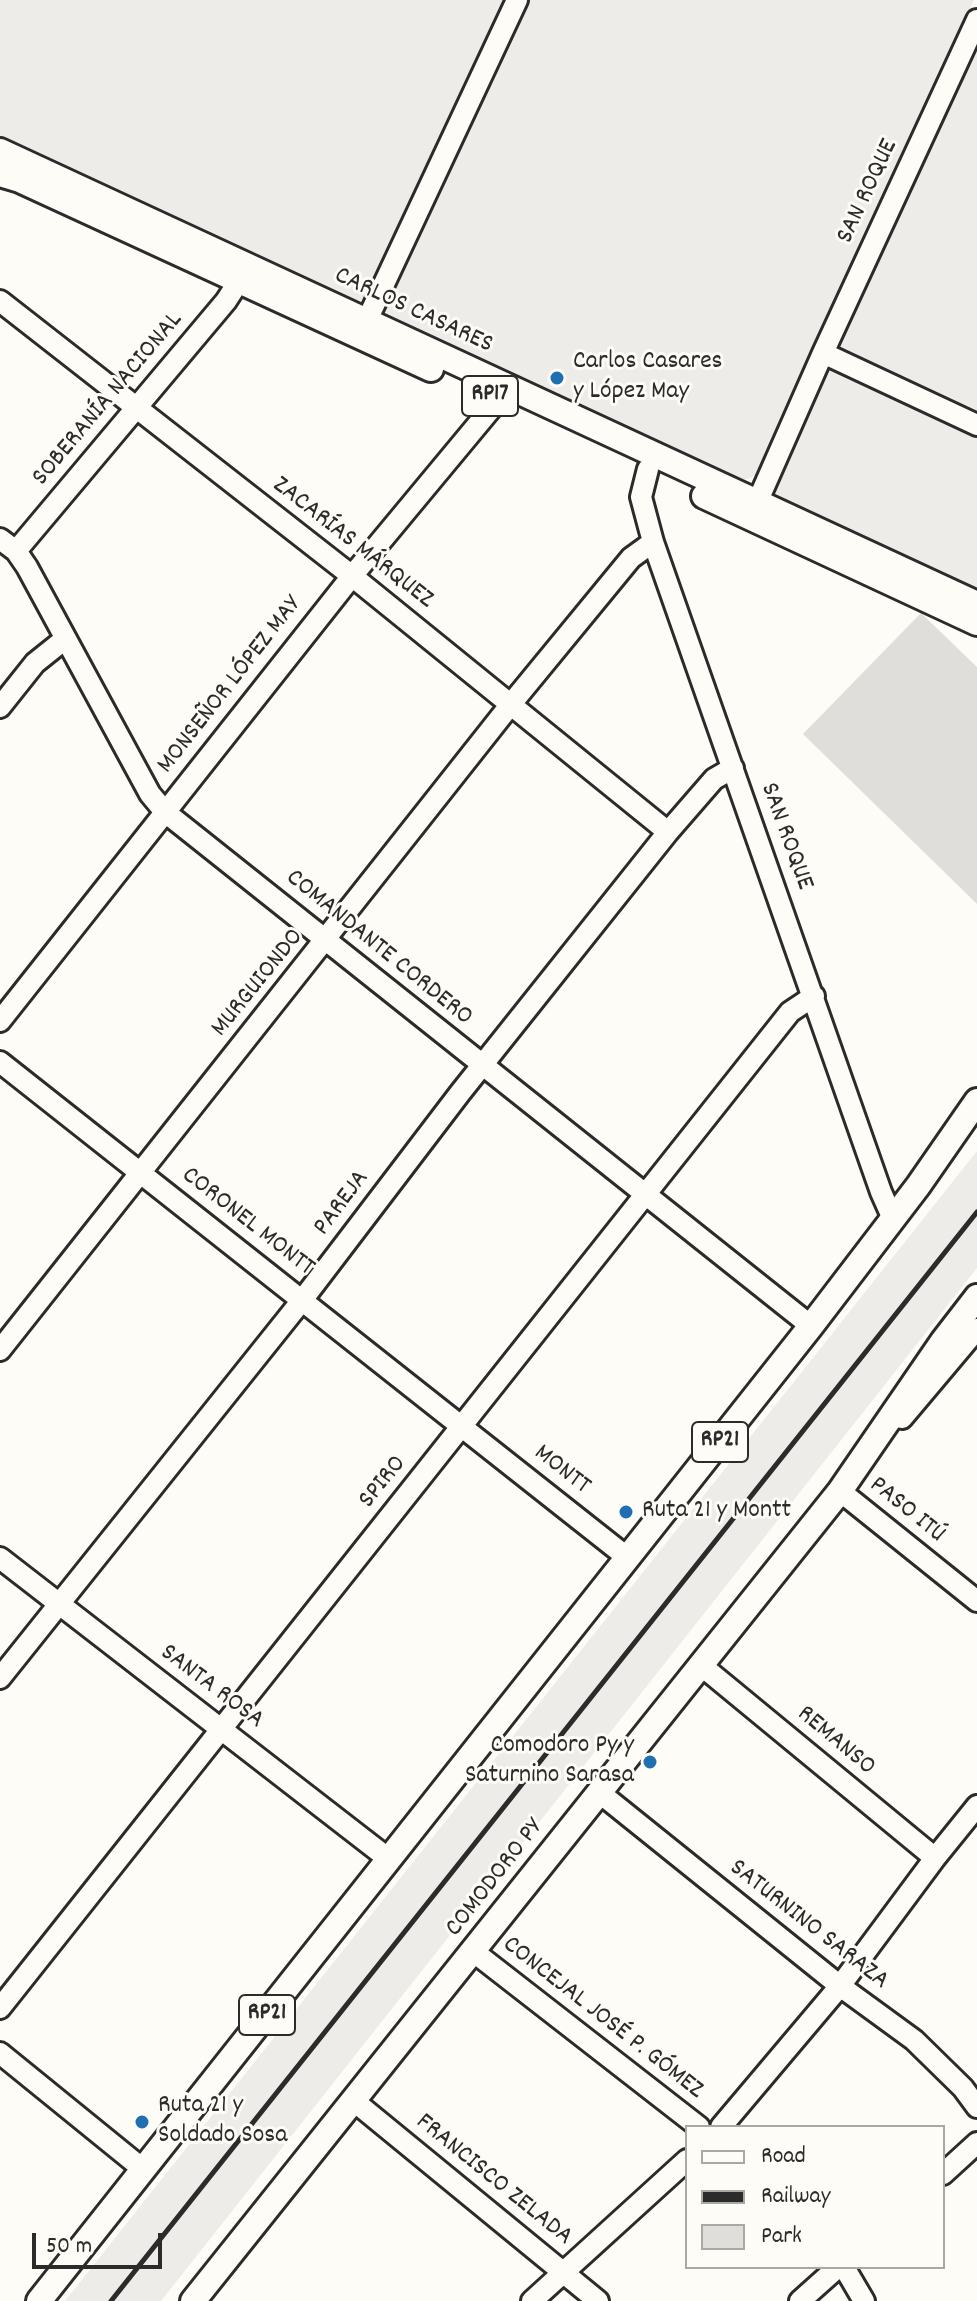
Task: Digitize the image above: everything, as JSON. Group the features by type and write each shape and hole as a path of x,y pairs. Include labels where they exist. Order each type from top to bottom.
{"main road":[{"name":"CARLOS CASARES","path":"0,151 364,328 754,510 977,623"},
{"name":"CARLOS CASARES","path":"0,174 20,180 239,281 364,328"},
{"name":"CARLOS CASARES","path":"501,393 648,469 977,604"},
{"name":"RP21","path":"39,2301 811,1326 893,1219 977,1101"},
{"name":"COMODORO PY","path":"197,2299 840,1491 977,1297"}],"street":[{"path":"364,328 517,0"},
{"name":"SAN ROQUE","path":"754,510 977,20"},
{"name":"SOBERANÍA NACIONAL","path":"8,545 137,407 226,301 239,281"},
{"name":"ZACARÍAS MÁRQUEZ","path":"0,301 352,576 668,832"},
{"path":"823,353 977,425"},
{"name":"MONSEÑOR LÓPEZ MAY","path":"0,1021 501,393"},
{"name":"SAN ROQUE","path":"648,469 641,497 653,542 893,1219"},
{"name":"MURGUIONDO","path":"0,1350 511,704 631,558 653,542"},
{"name":"COMANDANTE CORDERO","path":"8,545 65,639 150,794 165,812 811,1326"},
{"path":"0,707 35,663 65,639"},
{"name":"PAREJA","path":"0,1678 303,1299 668,832 714,779 733,768"},
{"name":"SPIRO","path":"0,2008 790,1012 814,996"},
{"name":"CORONEL MONTT","path":"0,1062 462,1426"},
{"name":"COMODORO PY","path":"840,1491 977,1329"},
{"name":"MONTT","path":"462,1426 628,1558"},
{"name":"PASO ITÚ","path":"840,1491 977,1601"},
{"name":"SANTA ROSA","path":"0,1558 390,1860"},
{"name":"REMANSO","path":"702,1666 935,1858"},
{"name":"SATURNINO SARAZA","path":"600,1793 840,1986 914,2040 963,2088 977,2107"},
{"path":"723,2125 840,1986 977,1806"},
{"name":"CONCEJAL JOSÉ P. GÓMEZ","path":"474,1952 696,2125"},
{"path":"0,2053 144,2170"},
{"name":"FRANCISCO ZELADA","path":"354,2101 598,2301"},
{"path":"945,2172 977,2143"},
{"path":"532,2301 685,2162"},
{"path":"800,2301 836,2269"},
{"path":"845,2269 864,2301"}],"shaded area":[{"path":"0,0 504,0 370,290 363,299 351,303 0,145"},
{"path":"524,0 974,0 762,470 751,478 736,481 383,323 380,310"},
{"path":"977,42 977,592 785,505 775,492 773,483"},
{"path":"977,1151 977,1268 161,2301 65,2301"}],"green space":[{"path":"921,613 977,667 977,904 803,734"}],"railway":[{"path":"111,2301 977,1212"}],"place":[{"name":"Carlos Casares y López May","path":"557,378"},
{"name":"Ruta 21 y Montt","path":"626,1512"},
{"name":"Comodoro Py y Saturnino Sarasa","path":"650,1762"},
{"name":"Ruta 21 y Soldado Sosa","path":"142,2122"}]}
